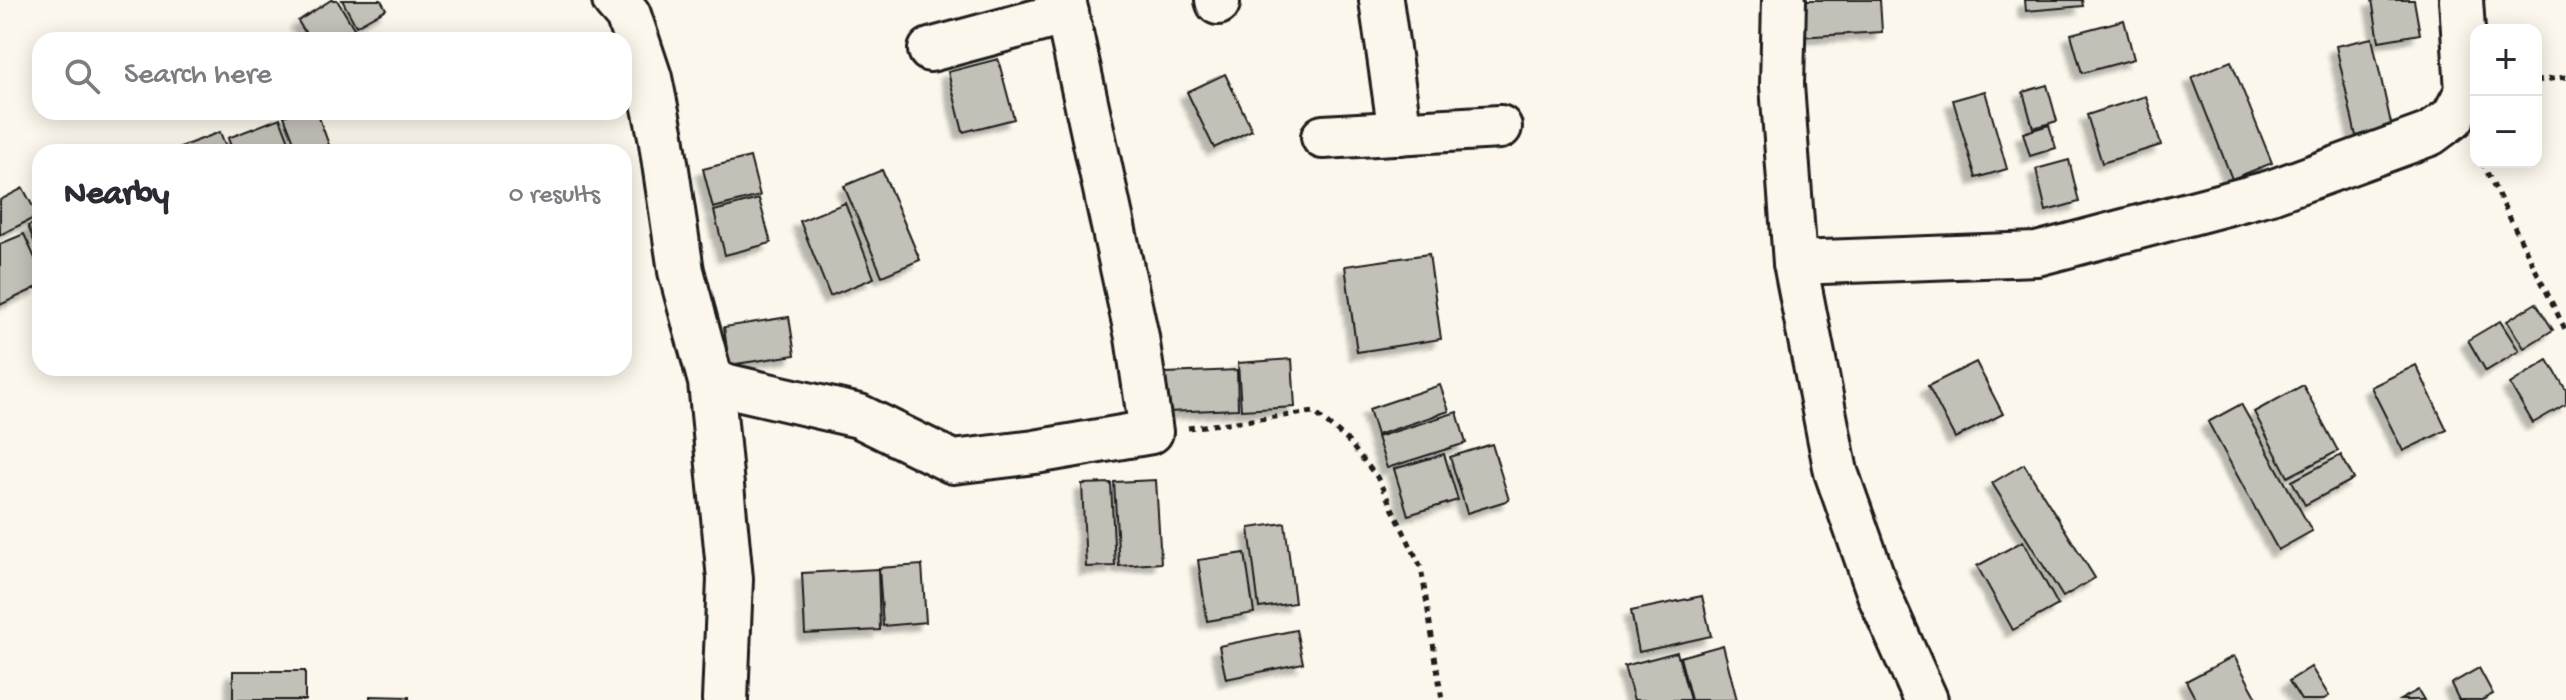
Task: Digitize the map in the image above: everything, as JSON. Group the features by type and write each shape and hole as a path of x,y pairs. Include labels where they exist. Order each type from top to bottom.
{"street":[{"path":"615,0 628,15 649,78 681,271 711,382 730,579 725,700"},
{"path":"1381,0 1400,133"},
{"path":"1784,0 1782,85 1795,263 1836,472 1880,597 1926,700"},
{"path":"1795,263 2037,254 2271,192 2430,134 2453,117 2467,91 2461,0"},
{"path":"711,382 859,416 953,462 1151,432 1137,337 1066,6 930,50"},
{"path":"1323,137 1500,127"}],"path":[{"path":"2542,80 2566,77"},
{"path":"2485,168 2566,331"},
{"path":"1151,432 1314,412 1347,440 1377,477 1421,567 1442,700"}],"building":[{"path":"331,0 337,0 356,32 305,32 298,21"},
{"path":"342,0 381,0 386,9 356,26"},
{"path":"1795,0 1880,0 1882,32 1797,37"},
{"path":"2025,0 2082,0 2083,6 2026,11"},
{"path":"2372,0 2414,0 2420,34 2379,41"},
{"path":"2124,20 2134,59 2082,73 2071,34"},
{"path":"2372,38 2392,128 2356,136 2336,46"},
{"path":"998,59 1014,119 963,132 948,72"},
{"path":"2231,61 2272,163 2232,179 2192,77"},
{"path":"1225,74 1252,130 1214,148 1187,92"},
{"path":"2047,85 2057,121 2033,128 2023,92"},
{"path":"1985,91 2007,169 1976,178 1953,100"},
{"path":"2146,96 2161,145 2102,163 2087,115"},
{"path":"281,120 290,144 230,144 228,138"},
{"path":"286,120 320,120 329,144 295,144"},
{"path":"2049,125 2056,148 2030,156 2023,133"},
{"path":"220,132 225,144 188,144"},
{"path":"750,157 760,196 713,208 703,169"},
{"path":"2069,160 2079,202 2046,211 2036,169"},
{"path":"882,170 920,260 882,276 844,186"},
{"path":"23,188 32,205 32,219 0,235 0,200"},
{"path":"759,199 771,243 725,255 714,211"},
{"path":"845,203 874,278 830,296 800,221"},
{"path":"24,234 32,252 32,290 0,305 0,244"},
{"path":"1429,254 1441,339 1357,352 1345,266"},
{"path":"2536,303 2553,330 2524,348 2507,321"},
{"path":"789,317 795,355 729,365 724,327"},
{"path":"2500,321 2519,351 2486,371 2468,340"},
{"path":"1292,359 1295,407 1241,410 1238,363"},
{"path":"2548,360 2566,390 2566,404 2533,423 2510,384"},
{"path":"1976,362 2003,414 1955,438 1928,386"},
{"path":"2416,365 2447,430 2403,451 2371,387"},
{"path":"1237,370 1238,409 1167,412 1166,373"},
{"path":"1440,385 1449,411 1377,435 1369,409"},
{"path":"2303,385 2338,451 2288,477 2254,412"},
{"path":"2241,404 2312,531 2278,550 2208,422"},
{"path":"1457,412 1466,443 1387,468 1377,437"},
{"path":"1492,444 1509,500 1467,513 1450,457"},
{"path":"1444,454 1458,500 1408,515 1394,469"},
{"path":"2341,455 2354,479 2305,505 2292,481"},
{"path":"2024,464 2095,578 2063,597 1992,483"},
{"path":"1156,480 1161,563 1119,566 1114,482"},
{"path":"1111,483 1115,566 1086,567 1082,484"},
{"path":"1285,523 1295,603 1259,608 1249,528"},
{"path":"2023,541 2058,605 2013,630 1977,566"},
{"path":"1245,553 1254,613 1207,621 1198,560"},
{"path":"922,565 926,622 883,626 879,568"},
{"path":"878,569 880,630 805,634 802,573"},
{"path":"1702,596 1711,636 1639,652 1631,611"},
{"path":"1296,630 1303,663 1226,679 1219,646"},
{"path":"1723,645 1737,700 1691,700 1680,657"},
{"path":"1677,652 1690,700 1634,700 1624,666"},
{"path":"2234,656 2258,700 2196,700 2186,681"},
{"path":"2311,667 2329,696 2322,700 2301,700 2289,681"},
{"path":"2479,668 2493,694 2482,700 2459,700 2451,684"},
{"path":"233,671 305,671 305,700 233,700"},
{"path":"2418,690 2424,700 2400,700"},
{"path":"370,696 409,697 409,700 370,700"}]}
